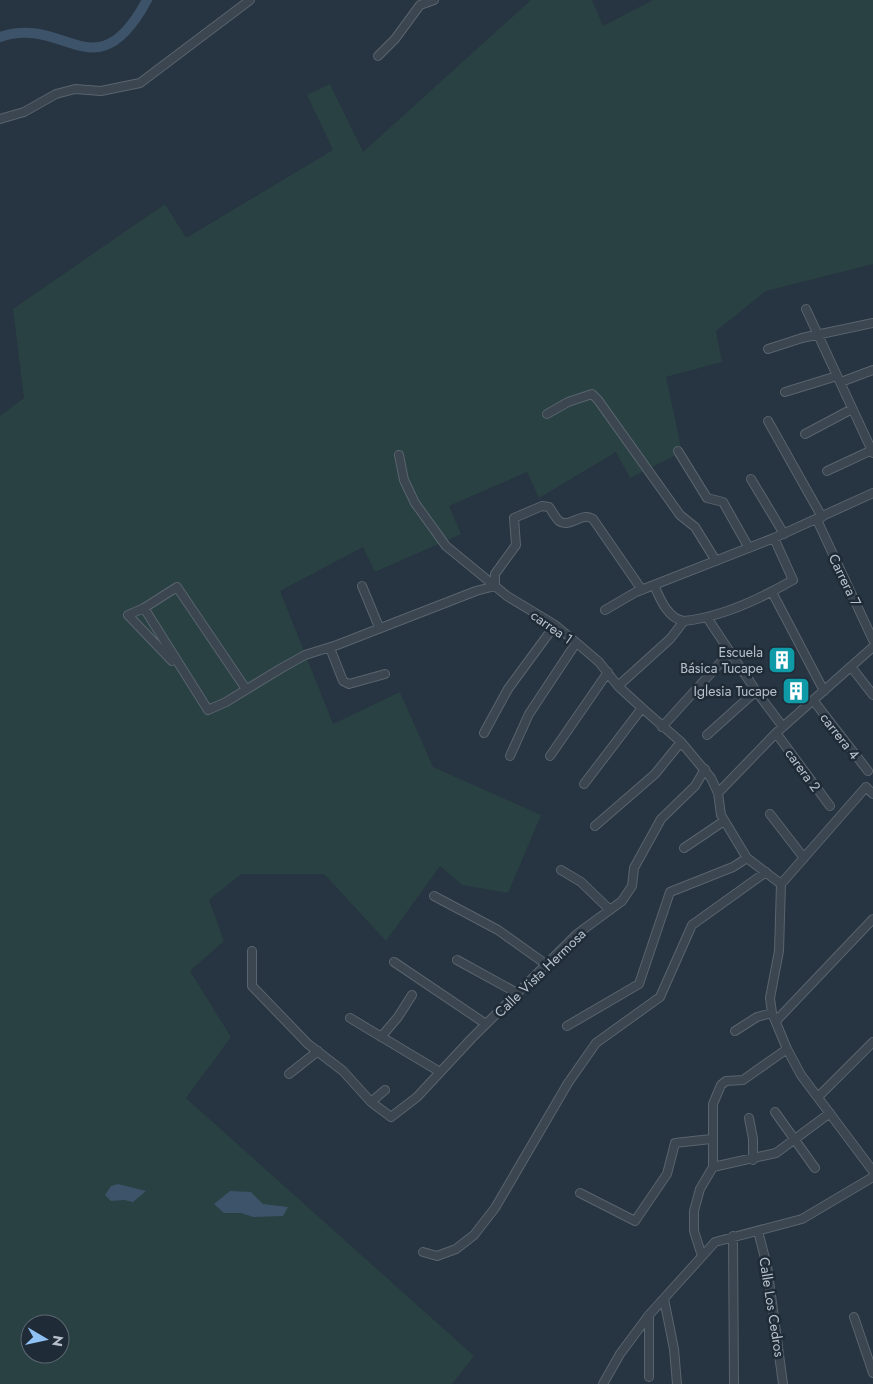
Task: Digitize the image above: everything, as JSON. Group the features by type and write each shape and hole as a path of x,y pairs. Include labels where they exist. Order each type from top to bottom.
{"street":[{"path":"0,119 24,112 56,94 75,89 100,91 140,83 250,0"},
{"path":"378,56 395,39 419,2 434,0"},
{"path":"806,309 872,452 827,471"},
{"path":"768,349 802,338 873,323"},
{"path":"785,392 873,370"},
{"path":"547,414 568,402 592,394 680,515 695,527 716,561"},
{"path":"805,434 852,409"},
{"name":"Carrera 7","path":"768,420 819,518 873,640"},
{"path":"678,451 706,498 724,502 749,548"},
{"name":"carrea 1","path":"399,456 404,480 415,503 446,546 507,596 555,625 599,662 618,686 680,742 705,769 718,793 724,821 747,858"},
{"path":"752,479 784,534"},
{"path":"605,610 642,590 784,534 873,493"},
{"path":"144,608 208,710 305,656 330,648 379,627 495,586 495,574 516,545 514,518 542,506 549,507 560,522 564,523 582,517 593,519 642,590"},
{"path":"654,585 670,614 676,620 708,619 772,592 793,580 774,538"},
{"path":"362,586 379,627"},
{"path":"184,672 128,615 144,608 178,587 246,689"},
{"path":"772,592 824,691"},
{"path":"708,619 756,691 783,727"},
{"path":"618,686 670,639 684,621"},
{"path":"484,733 508,689 555,625"},
{"path":"510,756 529,714 576,643"},
{"path":"718,793 776,733 852,668 873,647"},
{"path":"330,648 344,681 349,684 384,674"},
{"path":"662,727 730,652"},
{"path":"852,668 873,695"},
{"path":"550,756 608,672"},
{"path":"707,735 756,691"},
{"name":"carrera 4","path":"813,700 868,771"},
{"path":"584,784 642,708"},
{"name":"carera 2","path":"776,733 830,806"},
{"path":"595,826 655,774 680,742"},
{"name":"Calle Vista Hermosa","path":"370,1102 390,1117 417,1097 486,1024 577,934 622,901 632,886 634,868 661,819 695,786 705,769"},
{"path":"873,781 781,884 779,951 770,998 772,1013 787,1049 818,1097 873,1171"},
{"path":"866,787 873,794"},
{"path":"770,814 804,858"},
{"path":"684,848 724,821"},
{"path":"567,1026 639,984 670,892 733,868 747,858 781,884"},
{"path":"561,870 580,882 610,910"},
{"path":"423,1252 437,1256 456,1249 474,1236 495,1208 568,1083 596,1043 660,997 692,925 766,872"},
{"path":"434,896 498,930 547,965"},
{"path":"776,1021 873,919"},
{"path":"252,951 252,986 308,1044 343,1072 370,1102 385,1090"},
{"path":"457,960 518,993"},
{"path":"394,962 486,1024"},
{"path":"381,1037 412,995"},
{"path":"735,1031 757,1018 772,1013"},
{"path":"350,1018 440,1072"},
{"path":"818,1097 873,1042"},
{"path":"702,1256 694,1231 694,1211 700,1189 713,1167 713,1104 721,1085 726,1081 743,1080 787,1049"},
{"path":"289,1074 318,1051"},
{"path":"775,1112 815,1168"},
{"path":"713,1167 753,1160 776,1153 830,1113"},
{"path":"749,1118 753,1139 753,1160"},
{"path":"580,1193 634,1221 667,1174 675,1144 712,1139"},
{"path":"603,1384 620,1354 650,1316 715,1242 802,1219 873,1177"},
{"name":"Calle Los Cedros","path":"758,1230 767,1266 783,1384"},
{"path":"733,1236 734,1384"},
{"path":"664,1300 674,1349 677,1384"},
{"path":"649,1377 650,1316"},
{"path":"854,1317 873,1374"}],"green space":[{"path":"531,0 592,0 603,26 653,0 873,0 873,264 766,291 716,331 722,362 666,377 682,452 630,478 616,452 539,498 527,472 449,506 461,534 375,572 363,547 280,591 333,724 400,692 433,767 541,815 508,893 462,885 440,866 386,941 324,874 241,874 209,900 224,941 190,971 231,1037 186,1098 474,1356 452,1384 0,1384 0,416 24,398 13,309 165,204 186,238 333,150 307,95 330,84 363,152"}],"water":[{"path":"118,1184 146,1191 133,1202 124,1200 111,1201 105,1195 111,1186"},
{"path":"230,1191 251,1192 263,1204 288,1207 283,1216 253,1217 241,1213 224,1213 214,1204"}],"waterway":[{"path":"0,37 23,33 43,35 79,46 95,47 112,43 129,28 147,0"}],"place":[{"name":"Escuela Básica Tucape","path":"782,660"},
{"name":"Iglesia Tucape","path":"796,691"}]}
